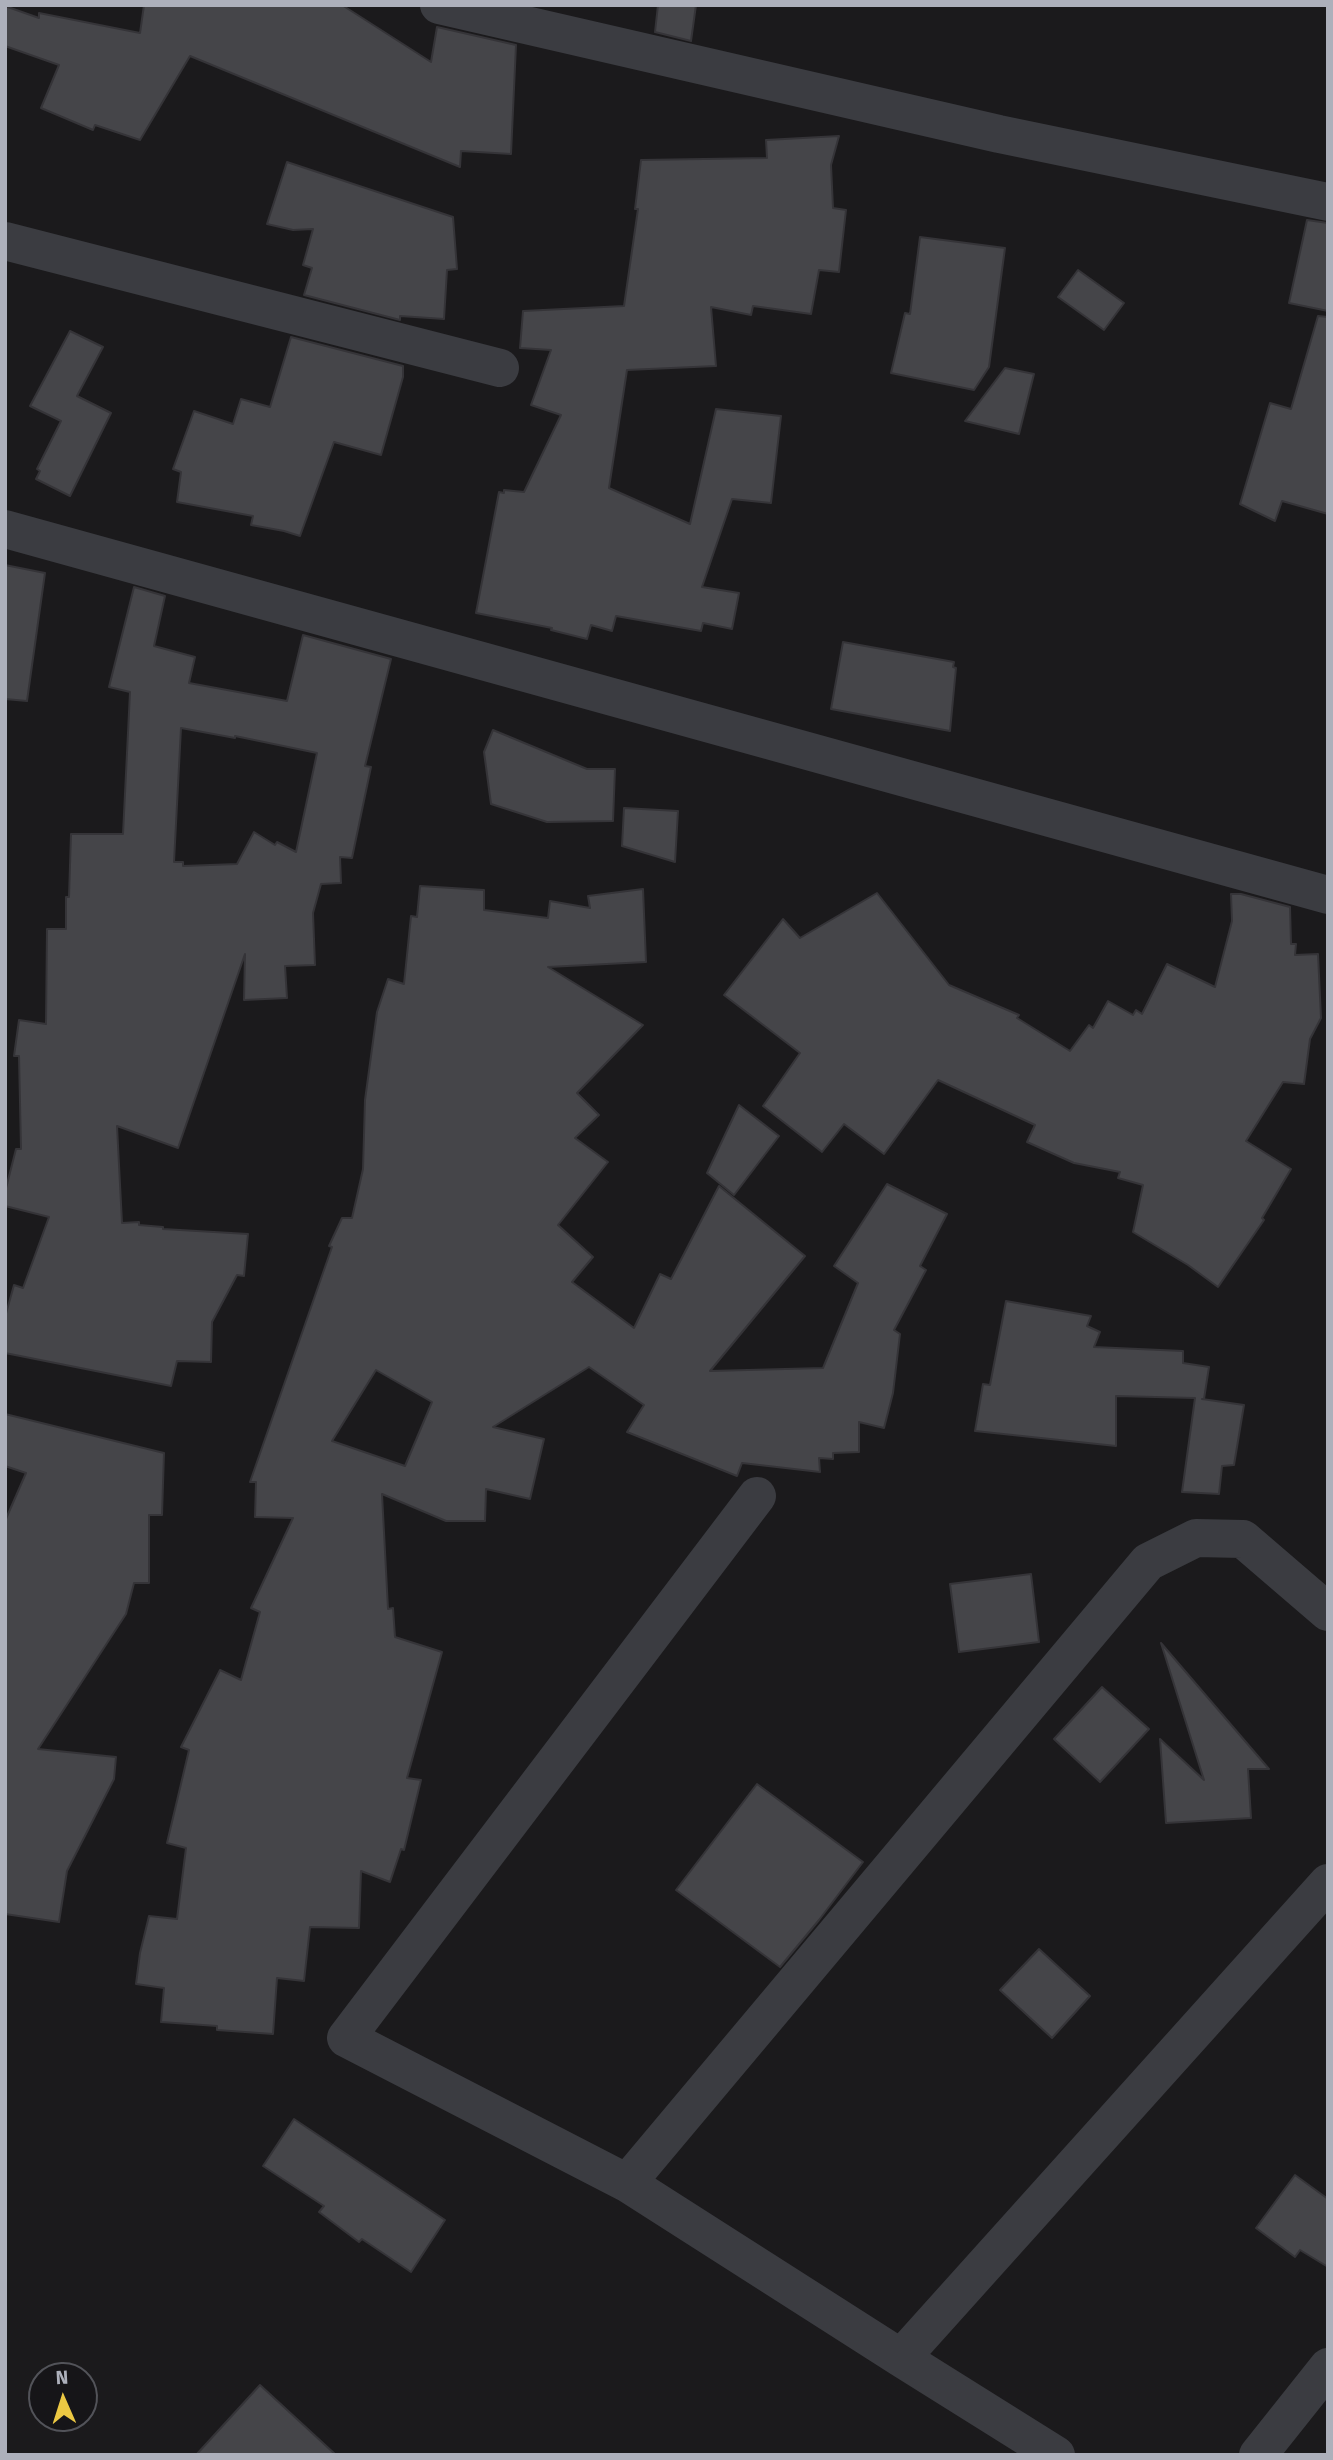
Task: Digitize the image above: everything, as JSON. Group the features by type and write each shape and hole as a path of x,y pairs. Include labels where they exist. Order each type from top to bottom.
{"street":[{"path":"439,5 999,134 1328,202"},
{"path":"5,241 500,368"},
{"path":"5,529 1328,895"},
{"path":"757,1496 346,2038 627,2183 1056,2455"},
{"path":"627,2183 1148,1562 1196,1538 1243,1539 1328,1612"},
{"path":"901,2358 1328,1883"},
{"path":"1258,2455 1328,2367"}],"building":[{"path":"144,5 342,5 431,62 437,27 516,45 511,154 461,151 460,167 190,56 140,140 95,125 93,130 41,108 59,65 5,46 5,6 39,18 39,13 140,33"},
{"path":"658,5 696,5 691,41 655,32"},
{"path":"839,136 831,165 833,208 846,210 839,272 819,270 811,314 753,306 751,315 711,307 716,366 627,370 609,488 690,524 716,409 781,416 771,503 732,499 702,587 739,593 732,629 703,623 701,631 616,616 612,631 591,625 587,639 551,630 552,628 476,613 499,492 524,492 561,415 531,405 551,350 520,348 523,311 624,306 638,209 635,209 641,160 767,158 766,140"},
{"path":"287,162 453,217 457,269 447,270 444,319 400,316 400,320 304,295 312,268 303,265 313,229 293,230 267,224"},
{"path":"1307,220 1328,223 1328,311 1289,303"},
{"path":"920,237 1005,248 989,367 974,390 891,373 905,313 910,314"},
{"path":"1078,270 1124,303 1104,330 1058,297"},
{"path":"1318,316 1328,317 1328,514 1282,501 1275,521 1240,504 1270,403 1291,409"},
{"path":"70,331 103,347 77,396 111,413 70,496 36,479 40,471 37,469 61,421 30,406"},
{"path":"291,337 403,366 403,377 381,455 334,442 300,536 251,525 253,516 177,502 181,472 173,469 194,411 233,424 241,399 270,407"},
{"path":"1005,368 1034,374 1019,434 965,421"},
{"path":"5,565 45,573 27,701 5,699"},
{"path":"134,587 165,596 154,646 195,657 189,683 287,701 303,635 391,659 365,766 371,767 352,858 340,857 341,883 321,884 313,913 315,965 285,966 287,998 244,1000 245,954 178,1148 117,1126 122,1223 139,1222 139,1225 163,1229 248,1234 244,1276 237,1275 212,1322 211,1362 177,1361 171,1386 5,1353 5,1317 14,1285 23,1288 49,1217 5,1206 5,1192 16,1149 21,1149 19,1056 14,1056 19,1020 46,1024 47,929 66,929 71,834 123,834 130,692 109,687","holes":["181,728 317,753 296,852 277,842 275,845 254,832 237,864 183,866 183,862 174,862"]},
{"path":"843,642 954,662 953,667 956,668 950,731 831,709"},
{"path":"493,730 587,769 615,769 613,821 547,822 491,804 484,752"},
{"path":"624,808 678,811 675,862 622,846"},
{"path":"420,886 484,890 484,910 548,918 550,901 590,908 588,896 643,889 646,962 548,967 643,1025 577,1093 599,1115 575,1138 608,1162 558,1225 593,1257 572,1282 634,1328 660,1274 671,1279 719,1186 805,1256 710,1371 823,1368 858,1283 834,1266 887,1184 947,1214 920,1266 926,1270 894,1330 900,1334 893,1393 884,1428 859,1422 859,1452 833,1453 833,1459 819,1458 820,1472 742,1463 737,1476 627,1432 644,1405 589,1367 493,1427 544,1439 530,1499 486,1489 485,1521 446,1521 382,1494 388,1609 393,1608 395,1637 442,1652 407,1778 421,1780 404,1850 401,1849 390,1882 361,1871 359,1928 310,1927 304,1981 277,1978 273,2034 161,2022 164,1988 136,1984 149,1916 177,1919 186,1848 167,1843 189,1750 181,1747 220,1670 241,1680 260,1612 251,1608 293,1518 255,1517 256,1482 250,1482 332,1247 329,1246 342,1218 352,1218 363,1169 365,1100 377,1012 388,979 404,984 411,916 417,917","holes":["376,1370 432,1402 405,1466 332,1441"]},
{"path":"877,893 949,985 1019,1015 1017,1018 1070,1051 1089,1025 1093,1028 1108,1001 1133,1015 1136,1010 1142,1014 1167,964 1215,987 1232,921 1231,894 1241,894 1290,907 1291,944 1296,944 1295,955 1318,954 1321,1018 1310,1039 1304,1084 1283,1082 1246,1141 1291,1169 1262,1218 1264,1220 1218,1287 1188,1265 1133,1232 1143,1185 1118,1178 1120,1172 1074,1163 1027,1142 1035,1125 938,1080 884,1154 844,1124 822,1152 763,1106 800,1053 724,995 783,919 800,938"},
{"path":"739,1105 779,1136 734,1195 707,1173"},
{"path":"1006,1301 1091,1316 1087,1326 1100,1332 1094,1347 1183,1351 1183,1363 1209,1367 1202,1399 1244,1405 1234,1465 1222,1466 1219,1494 1182,1492 1195,1398 1116,1396 1116,1446 975,1431 983,1384 990,1385"},
{"path":"5,1414 164,1453 162,1515 149,1515 149,1583 134,1583 126,1614 38,1749 116,1757 114,1779 67,1871 59,1922 5,1914 5,1521 26,1473 5,1466"},
{"path":"1031,1574 1039,1642 959,1652 950,1584"},
{"path":"1161,1643 1269,1769 1248,1769 1251,1818 1166,1823 1160,1739 1204,1780"},
{"path":"1102,1687 1149,1729 1100,1782 1054,1739"},
{"path":"757,1784 863,1862 780,1967 676,1890"},
{"path":"1039,1949 1090,1996 1052,2038 1000,1990"},
{"path":"294,2119 445,2220 411,2272 362,2239 359,2242 319,2212 324,2206 263,2166"},
{"path":"1295,2175 1328,2199 1328,2267 1300,2250 1295,2257 1256,2228"},
{"path":"260,2385 336,2455 196,2455"}]}
